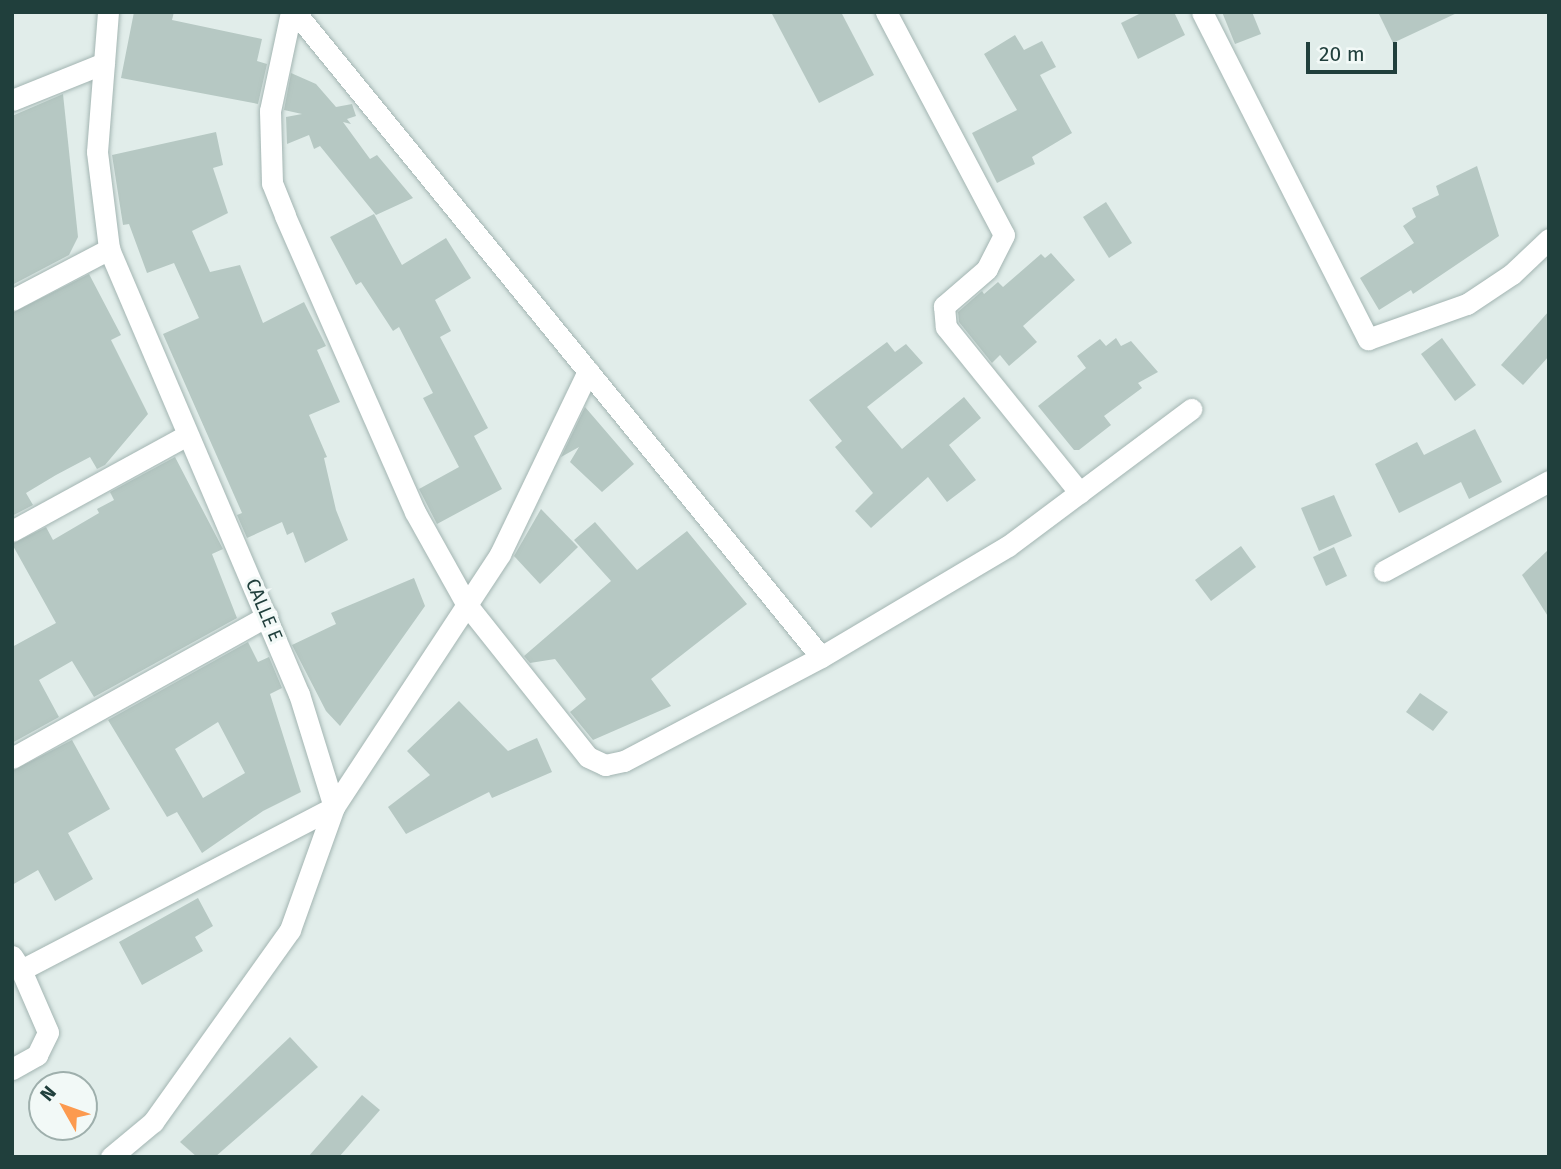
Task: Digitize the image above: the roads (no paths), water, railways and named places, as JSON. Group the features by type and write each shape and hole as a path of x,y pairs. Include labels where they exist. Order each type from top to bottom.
{"street":[{"name":"CALLE E","path":"108,12 97,152 109,249 299,694 334,807"},
{"path":"293,12 821,657"},
{"path":"293,12 270,111 272,183 415,512 467,606 588,757 605,765 624,761 821,657 1008,546 1191,409"},
{"path":"886,12 1004,235 987,269 944,306 946,327 1080,493"},
{"path":"1202,12 1368,339 1467,304 1512,274 1549,239"},
{"path":"12,100 104,63"},
{"path":"12,300 109,249"},
{"path":"111,1157 153,1122 290,930 334,807 500,554 588,371"},
{"path":"12,531 187,435"},
{"path":"1384,571 1549,481"},
{"path":"12,758 267,616"},
{"path":"12,1069 37,1055 48,1032 17,963 334,807"}]}
